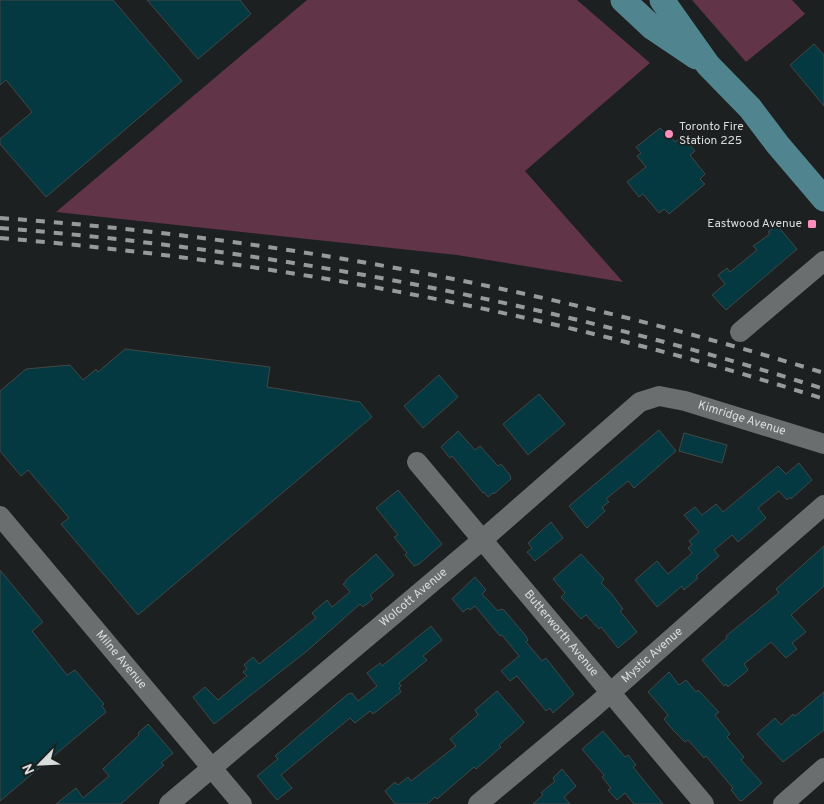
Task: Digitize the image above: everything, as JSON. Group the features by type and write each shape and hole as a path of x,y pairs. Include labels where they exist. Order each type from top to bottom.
{"main road":[{"path":"623,0 653,28 708,65"},
{"path":"662,0 708,65 750,108 824,200"},
{"path":"750,108 781,133 824,183"}],"street":[{"path":"740,332 824,261"},
{"name":"Kimridge Avenue","path":"659,396 706,406 824,444"},
{"name":"Wolcott Avenue","path":"169,804 348,651 481,541 640,402 659,396"},
{"name":"Butterworth Avenue","path":"417,462 481,541 704,804"},
{"name":"Mystic Avenue","path":"478,804 610,693 824,505"},
{"name":"Milne Avenue","path":"0,516 242,804"},
{"path":"783,804 824,768"}],"shaded area":[{"path":"307,0 577,0 650,63 525,171 623,282 457,255 56,212"},
{"path":"692,0 792,0 805,14 746,62"}],"building":[{"path":"0,0 113,0 182,81 46,197 0,144 0,139 32,112 6,80 0,85"},
{"path":"147,0 240,0 251,14 198,59"},
{"path":"814,44 824,55 824,106 790,65"},
{"path":"660,128 665,133 667,131 675,142 682,136 695,151 690,155 705,174 700,179 705,184 669,214 664,209 659,213 643,194 639,197 627,182 646,167 637,156 641,153 636,147"},
{"path":"777,225 797,249 726,310 712,295 725,284 718,275 727,268 730,272 757,250 753,246 770,234 768,232"},
{"path":"125,349 270,367 267,387 360,402 372,417 138,615 61,524 69,518 28,470 21,476 0,451 0,391 26,369 70,365 83,380 96,369 98,372"},
{"path":"439,375 458,397 423,428 404,406"},
{"path":"539,394 565,424 528,455 503,424"},
{"path":"659,430 676,451 634,488 628,481 606,499 609,502 602,507 605,511 587,528 569,506"},
{"path":"458,431 475,450 480,446 498,466 501,464 510,475 511,479 494,494 488,497 483,493 452,456 450,458 441,447"},
{"path":"684,433 727,445 722,463 679,451"},
{"path":"799,463 812,480 791,499 790,497 787,500 779,491 758,508 766,518 738,542 732,535 714,550 719,556 696,576 698,578 684,590 682,586 657,607 635,580 657,561 668,574 692,553 688,548 692,545 689,541 699,532 684,515 695,507 702,515 716,504 723,512 778,466 786,474"},
{"path":"398,490 442,544 419,564 414,566 405,555 407,553 394,537 398,535 376,508"},
{"path":"551,522 563,538 535,561 527,552 532,548 528,543"},
{"path":"824,546 824,586 791,615 806,632 792,643 797,649 786,658 771,642 744,664 748,670 728,687 726,684 724,686 702,660 727,638 726,636 779,593 776,589"},
{"path":"376,554 394,575 370,595 373,599 363,607 360,604 307,651 214,724 193,697 205,687 218,700 247,676 243,672 247,669 244,665 253,657 259,664 316,618 312,613 327,600 332,607 350,592 343,584 345,581"},
{"path":"581,554 604,579 601,583 623,609 620,611 637,632 618,648 601,627 599,629 586,615 581,619 561,597 565,593 553,579"},
{"path":"0,570 43,622 32,631 67,675 75,670 104,704 102,706 106,712 0,801"},
{"path":"475,577 486,590 482,594 498,611 504,610 526,636 528,640 526,642 542,661 546,658 574,694 553,713 550,708 546,711 517,676 510,681 501,671 519,656 502,635 500,636 475,606 463,612 452,599"},
{"path":"431,626 442,640 423,656 427,660 399,683 401,692 373,714 370,711 355,723 350,718 281,775 292,788 277,800 257,776 278,759 275,756 348,694 352,693 358,701 377,686 367,673 380,663 382,666"},
{"path":"669,672 679,685 686,680 696,692 698,690 719,712 715,715 730,734 727,737 744,757 741,760 762,783 743,800 740,801 731,790 733,788 706,756 704,758 688,740 685,742 673,730 664,719 668,715 648,692"},
{"path":"497,691 524,722 521,726 476,769 474,767 437,799 435,797 427,804 395,804 385,791 395,782 398,785 408,777 411,781 456,746 450,739 478,715 475,710"},
{"path":"824,692 824,730 783,762 757,734 775,718 781,725"},
{"path":"148,724 173,753 161,763 164,765 121,804 56,804 76,788 83,798 109,776 103,769"},
{"path":"603,731 625,757 628,755 636,765 633,767 663,804 634,804 625,793 617,800 608,790 611,788 602,777 604,775 582,749"},
{"path":"562,769 576,786 564,797 570,804 533,804 543,795 541,793 555,781 553,778"}],"railway":[{"path":"0,218 208,239 417,272 623,317 824,373"},
{"path":"0,228 209,250 417,285 623,331 824,389"},
{"path":"0,238 208,261 417,295 623,341 824,399"}],"place":[{"name":"Toronto Fire Station 225","path":"669,134"},
{"name":"Eastwood Avenue","path":"812,224"}]}
